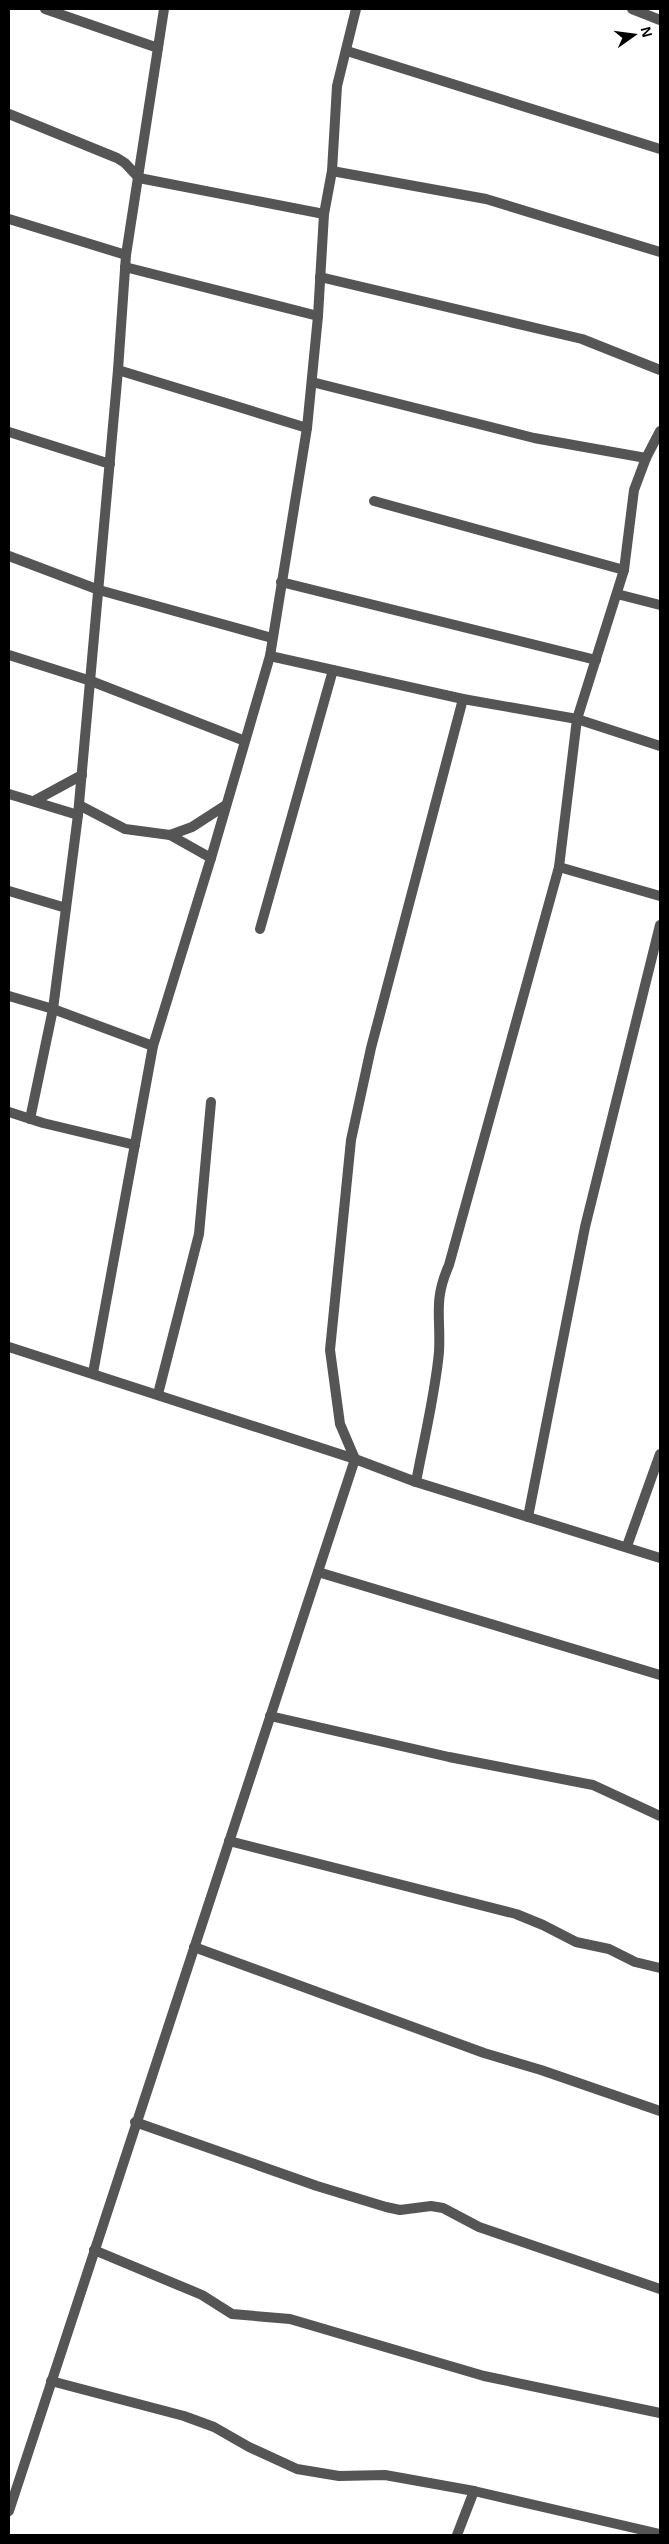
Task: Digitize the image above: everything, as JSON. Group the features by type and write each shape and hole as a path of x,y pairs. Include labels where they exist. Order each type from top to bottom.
{"street":[{"path":"45,9 158,48"},
{"path":"30,1119 53,1009 78,810 110,464 126,255 164,9"},
{"path":"93,1372 153,1046 211,858 270,656 307,428 318,316 324,214 332,171 337,86 356,9"},
{"path":"632,9 660,20"},
{"path":"347,51 660,149"},
{"path":"9,114 117,158 125,163 139,178 324,214"},
{"path":"332,171 486,199 660,252"},
{"path":"9,219 126,255"},
{"path":"125,267 318,316"},
{"path":"320,277 582,339 660,370"},
{"path":"118,370 307,428"},
{"path":"312,382 534,438 646,458"},
{"path":"9,432 110,464"},
{"path":"416,1482 438,1353 437,1318 442,1280 449,1265 559,867 577,719 624,570 634,490 646,458 660,432"},
{"path":"374,501 624,570"},
{"path":"9,556 99,590 272,638"},
{"path":"282,582 596,660"},
{"path":"617,594 660,605"},
{"path":"9,655 91,681 245,741"},
{"path":"270,656 463,699 577,719 660,746"},
{"path":"260,929 333,670"},
{"path":"9,2511 355,1459 340,1424 330,1350 351,1140 371,1048 463,699"},
{"path":"34,801 82,776"},
{"path":"9,794 78,810 124,829 170,835 211,858"},
{"path":"170,835 192,826 226,805"},
{"path":"559,867 660,896"},
{"path":"9,891 66,908"},
{"path":"528,1517 585,1227 660,925"},
{"path":"9,996 53,1009 153,1046"},
{"path":"158,1394 199,1234 211,1102"},
{"path":"9,1112 135,1145"},
{"path":"9,1347 93,1372 355,1459 416,1482 627,1546 660,1558"},
{"path":"627,1546 660,1454"},
{"path":"318,1572 660,1675"},
{"path":"270,1716 449,1757 593,1785 660,1816"},
{"path":"229,1841 516,1914 543,1924 576,1942 609,1949 635,1962 660,1968"},
{"path":"194,1947 484,2053 541,2070 660,2111"},
{"path":"136,2122 317,2186 386,2207 400,2210 431,2206 443,2208 479,2227 660,2289"},
{"path":"94,2250 202,2295 232,2314 290,2319 484,2376 660,2414"},
{"path":"51,2381 184,2416 214,2427 249,2448 297,2469 339,2476 386,2475 474,2491 660,2534"},
{"path":"457,2535 474,2491"}]}
